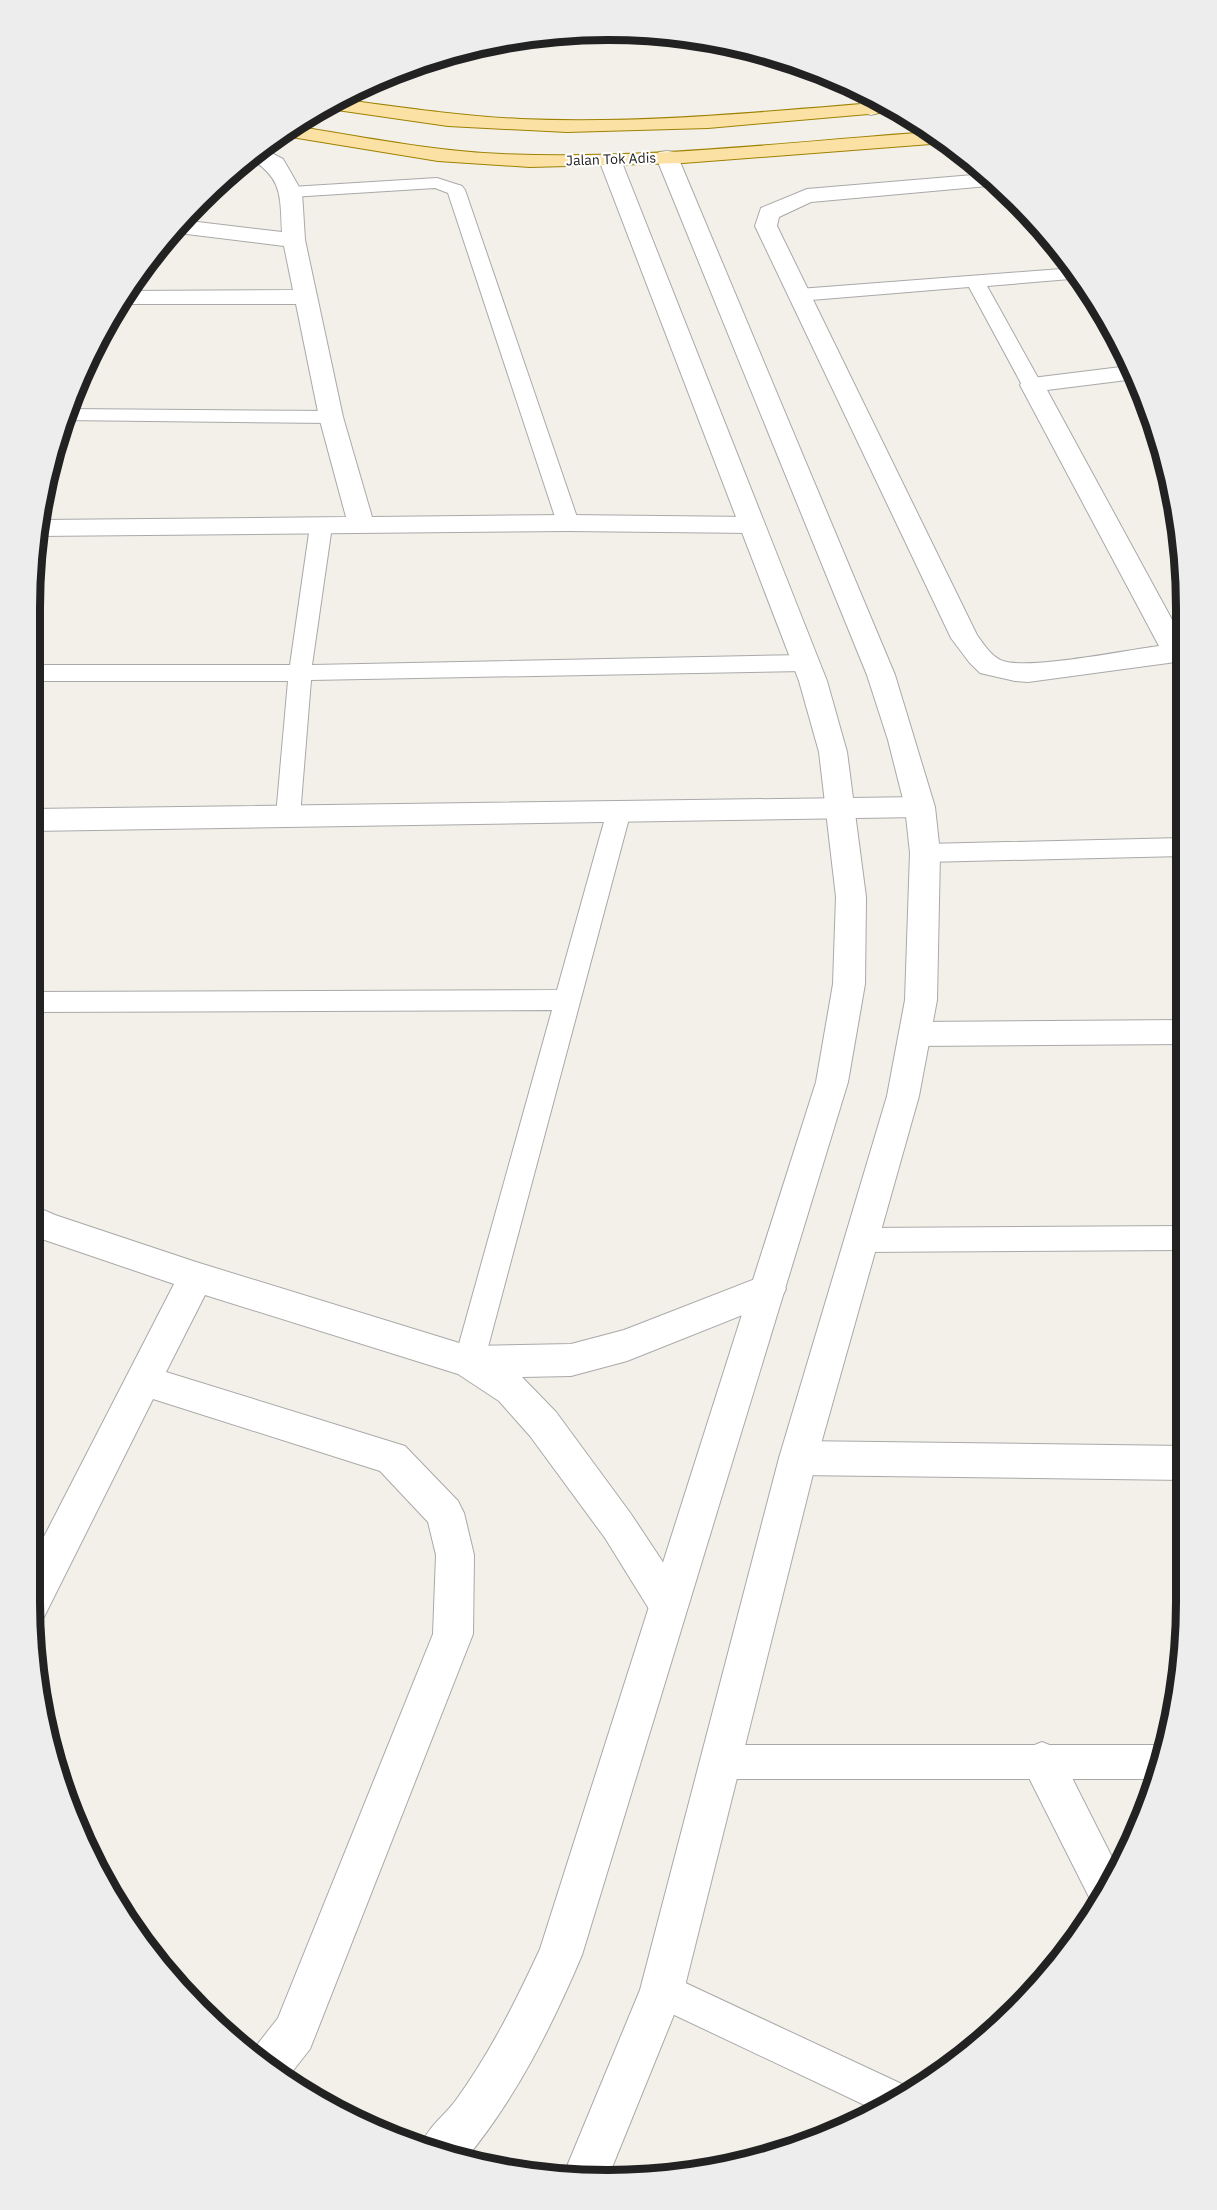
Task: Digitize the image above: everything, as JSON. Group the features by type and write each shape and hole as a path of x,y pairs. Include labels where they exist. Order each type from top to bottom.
{"main road":[{"path":"344,106 421,118 519,125 601,126 864,101"},
{"name":"Jalan Tok Adis","path":"299,133 462,156 528,161 667,157 928,139"}],"street":[{"path":"589,2169 662,1990 798,1458 903,1095 921,1000 925,853 920,807 902,740 881,675 667,157"},
{"path":"264,158 275,164 292,203 294,240 331,417 362,524"},
{"path":"447,2145 472,2116 523,2034 560,1955 832,1082 849,984 851,897 832,752 813,681 610,160"},
{"path":"983,181 807,196 769,213 766,226 964,638 982,663 1005,672 1028,673 1176,653"},
{"path":"187,227 294,240"},
{"path":"133,298 306,297"},
{"path":"1126,375 1032,385 1176,645"},
{"path":"46,528 568,523 752,525"},
{"path":"40,820 920,807"},
{"path":"915,1034 1176,1032"},
{"path":"40,1223 196,1277 469,1362 512,1390 543,1424 586,1486 618,1526 668,1605"},
{"path":"40,1585 196,1277"},
{"path":"469,1362 571,1360 627,1345 768,1289"},
{"path":"145,1381 392,1458 445,1513 455,1555 453,1634 294,2032 274,2060"},
{"path":"798,1458 1176,1463"},
{"path":"1042,1762 1102,1882"}],"lane":[{"path":"292,203 437,183 456,190 568,523"},
{"path":"799,295 1067,274"},
{"path":"975,281 1032,385"},
{"path":"75,415 331,417"},
{"path":"288,816 300,673 321,526"},
{"path":"40,673 300,673 805,663"},
{"path":"469,1362 620,811"},
{"path":"925,853 1176,847"},
{"path":"40,1002 569,1000"},
{"path":"861,1240 1176,1238"},
{"path":"721,1762 1153,1762"},
{"path":"662,1990 887,2096"}]}
